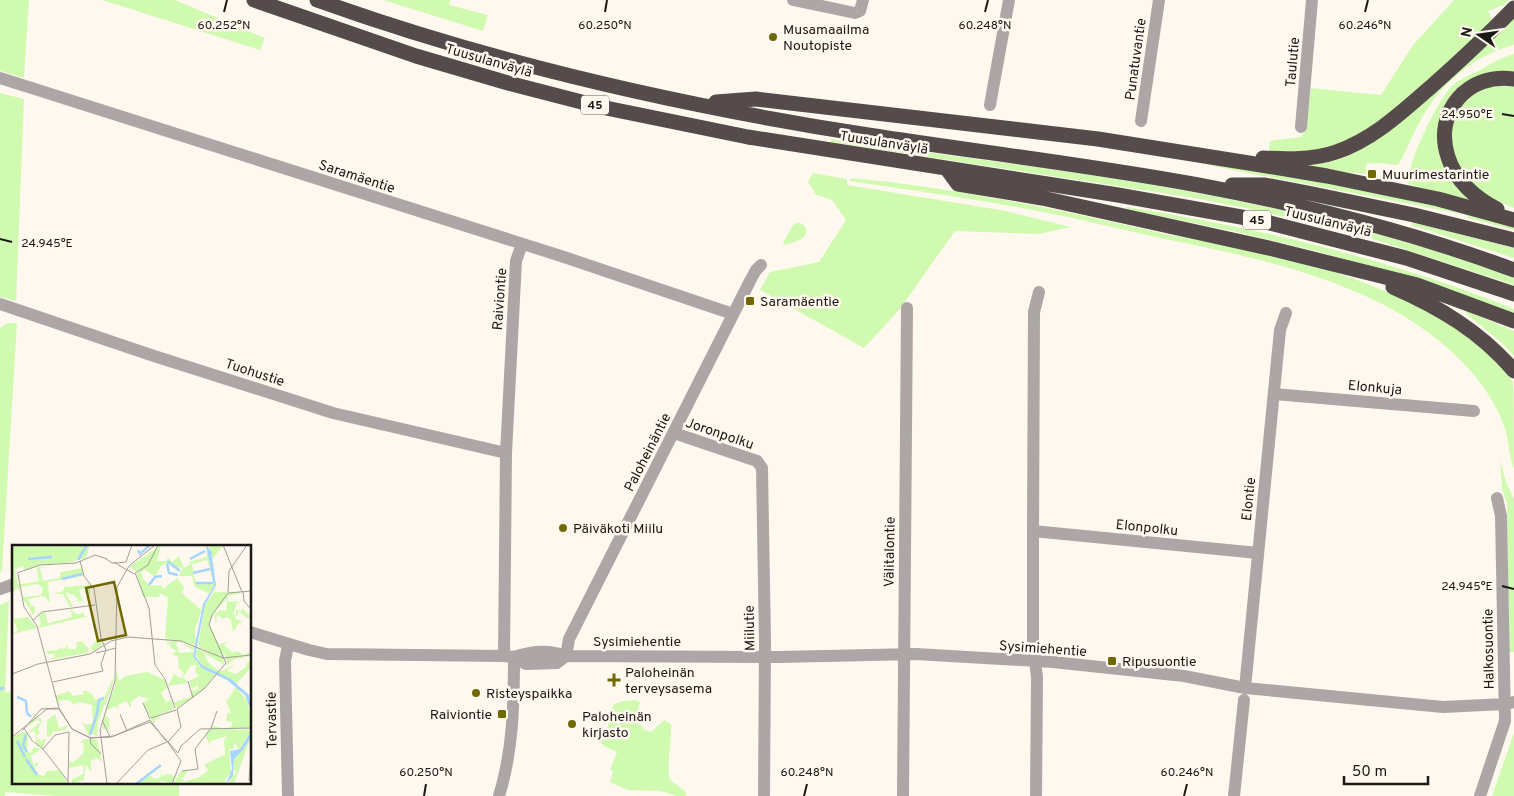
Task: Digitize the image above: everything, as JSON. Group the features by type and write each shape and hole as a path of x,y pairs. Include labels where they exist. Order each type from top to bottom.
{"highway":[{"name":"Tuusulanväylä","path":"254,0 416,56 508,83 601,107 748,137 1118,195 1258,220 1406,258 1514,294"},
{"name":"Tuusulanväylä","path":"317,0 422,35 514,62 607,86 694,104 865,134 1197,185 1306,208 1368,224 1514,270"},
{"path":"1148,147 1272,158 1297,158 1334,153 1370,136 1389,123 1445,74 1514,8"},
{"path":"1514,79 1496,78 1487,80 1459,96 1450,111 1445,135 1447,156 1462,182 1490,206 1514,219"},
{"path":"694,104 756,99 818,108 1000,127 1148,147 1327,176 1438,199 1514,219"},
{"path":"947,169 958,184 1096,210 1273,249 1417,285 1514,321"},
{"path":"1197,185 1265,185 1414,215 1514,240"},
{"path":"1350,269 1403,291 1454,318 1496,351 1514,372"}],"street":[{"path":"793,0 856,13 860,11 863,0"},
{"path":"990,105 1009,0"},
{"name":"Punatuvantie","path":"1141,121 1159,0"},
{"name":"Taulutie","path":"1301,127 1312,0"},
{"name":"Saramäentie","path":"0,78 522,244 733,314"},
{"name":"Raiviontie","path":"509,656 506,453 516,261 522,244"},
{"name":"Paloheinäntie","path":"566,656 569,639 733,314 756,270 761,265"},
{"path":"1036,796 1037,677 1033,645 1034,312 1039,292"},
{"name":"Tuohustie","path":"0,304 333,413 506,453"},
{"name":"Välitalontie","path":"903,796 907,308"},
{"name":"Elontie","path":"1234,796 1280,330 1286,313"},
{"name":"Elonkuja","path":"1274,394 1474,411"},
{"name":"Joronpolku","path":"674,433 757,461"},
{"name":"Miilutie","path":"757,461 762,468 764,796"},
{"name":"Halkosuontie","path":"1480,796 1504,726 1509,703 1501,516 1497,498"},
{"name":"Elonpolku","path":"1033,530 1258,553"},
{"path":"0,589 12,585"},
{"name":"Sysimiehentie","path":"251,632 317,653 327,654 509,656 525,653 556,652 566,656 764,657 903,654 1035,662 1184,676 1245,694 1443,707 1509,703"},
{"name":"Tervastie","path":"288,644 285,660 288,796"},
{"path":"499,796 509,754 513,703 509,656"}],"green space":[{"path":"0,0 29,0 24,78 0,71"},
{"path":"102,0 175,0 265,38 260,50"},
{"path":"383,0 450,0 449,5 488,15 483,31"},
{"path":"1454,0 1509,0 1503,6 1488,11 1492,19 1477,35 1407,99 1373,126 1348,140 1318,149 1269,151 1270,141 1301,137 1306,130 1311,88 1381,95 1413,45"},
{"path":"1514,17 1514,45 1500,49 1475,62 1463,70 1441,91 1420,120 1398,165 1366,164 1366,174 1329,171 1296,162 1336,158"},
{"path":"1514,54 1514,72 1491,72 1478,77 1439,129 1474,202 1408,184 1412,162 1423,134 1437,107 1450,88 1462,79"},
{"path":"1494,85 1514,86 1514,208 1477,190 1458,168 1452,151 1452,132 1461,105 1473,94"},
{"path":"0,93 24,99 16,301 0,297"},
{"path":"831,139 1106,177 1277,209 1397,240 1475,264 1514,278 1514,285 1364,236 1260,211 1195,198 831,142"},
{"path":"1199,161 1356,186 1514,225 1514,230 1468,218 1467,215 1228,169 1200,163"},
{"path":"813,173 847,179 847,185 1006,211 1071,227 1039,234 955,231 899,310 864,348 760,290 770,272 819,262 846,220 832,200 816,195 808,182"},
{"path":"851,178 970,194 1243,248 1325,269 1405,300 1431,313 1471,339 1501,366 1513,382 1514,469 1506,432 1500,416 1474,375 1442,343 1405,317 1364,295 1321,278 1276,264 1230,253 1060,215 850,181"},
{"path":"1127,207 1275,235 1372,260 1467,291 1514,309 1514,318 1373,267 1237,232 1126,209"},
{"path":"798,222 805,226 806,234 800,240 784,245 783,243 793,225"},
{"path":"1412,222 1514,248 1514,258 1411,225"},
{"path":"1467,311 1514,331 1514,356 1500,341 1466,314"},
{"path":"7,323 17,323 2,571 0,572 0,328"},
{"path":"1500,460 1506,482 1514,499 1514,652 1508,652 1507,504 1502,488"},
{"path":"9,601 5,692 12,693 12,784 179,784 179,796 56,796 5,792 5,796 0,796 0,605"},
{"path":"636,700 640,702 636,719 645,730 651,732 664,720 671,724 670,780 685,791 686,796 676,796 660,791 628,790 610,782 613,772 610,770 617,752 600,742 605,734 614,704"},
{"path":"1514,733 1514,796 1492,796"}],"place":[{"name":"Musamaailma Noutopiste","path":"773,37"},
{"name":"Muurimestarintie","path":"1372,174"},
{"name":"Saramäentie","path":"750,301"},
{"name":"Päiväkoti Miilu","path":"563,528"},
{"name":"Ripusuontie","path":"1112,661"},
{"name":"Paloheinän terveysasema","path":"614,680"},
{"name":"Risteyspaikka","path":"476,693"},
{"name":"Raiviontie","path":"502,714"},
{"name":"Paloheinän kirjasto","path":"572,724"}]}
